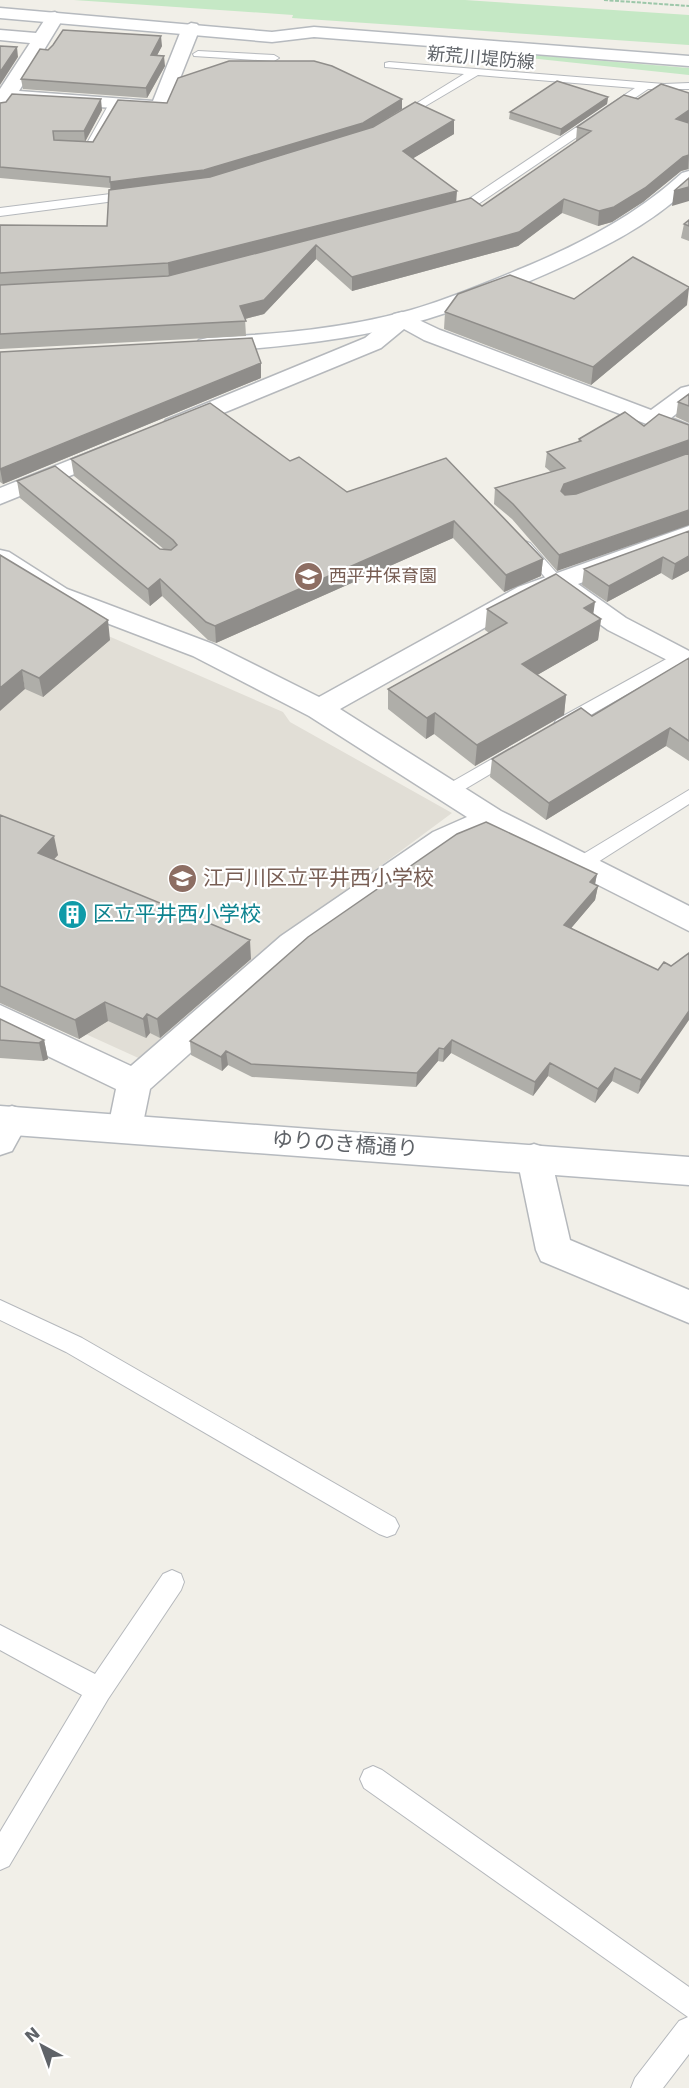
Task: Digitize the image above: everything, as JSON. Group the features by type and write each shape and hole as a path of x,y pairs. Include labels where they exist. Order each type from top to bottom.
{"street":[{"name":"新荒川堤防線","path":"0,13 190,28 558,64 689,84"},
{"path":"2,99 43,39 55,17"},
{"path":"2,99 160,107 190,28"},
{"name":"新荒川堤防線","path":"272,37 314,32 689,61"},
{"path":"0,34 43,39"},
{"path":"183,347 253,342 353,329 402,319 457,303 580,252 633,224 672,194 689,177"},
{"path":"402,319 432,335 689,433"},
{"path":"155,433 373,343 402,319"},
{"path":"654,418 689,393"},
{"path":"0,496 62,477 133,442"},
{"path":"319,709 527,593 689,534"},
{"path":"0,558 58,595 203,650 319,709 492,818 689,920"},
{"path":"556,581 617,624 684,660"},
{"path":"126,1128 134,1083 292,944 444,839 492,818"},
{"path":"0,1018 134,1083"},
{"name":"ゆりのき橋通り","path":"4,1127 126,1128 689,1171"},
{"path":"534,1158 554,1250 689,1307"}],"lane":[{"path":"198,54 274,58"},
{"path":"389,65 645,86 689,84"},
{"path":"388,125 474,73"},
{"path":"438,216 460,210 645,86"},
{"path":"69,147 90,148 114,104"},
{"path":"0,212 149,193"},
{"path":"512,532 556,581"},
{"path":"544,735 684,660"},
{"path":"449,791 524,747"},
{"path":"581,864 689,796"},
{"path":"0,1310 74,1345 387,1526"},
{"path":"0,1857 99,1690 172,1582"},
{"path":"0,1637 99,1690"},
{"path":"373,1779 689,2004"},
{"path":"645,2088 689,2031"}],"path":[{"path":"604,0 689,6"}],"shaded area":[{"name":"江戸川区立平井西小学校","path":"44,608 283,712 290,722 452,813 275,944 145,1061 0,995 0,627"}],"green space":[{"path":"74,0 465,0 689,15 689,45 292,18 293,15"},
{"path":"455,50 689,68 689,75"}],"building":[{"path":"63,30 161,36 151,55 164,56 146,88 21,79 40,49 48,50"},
{"path":"0,46 17,47 0,72"},
{"path":"229,61 314,61 332,66 402,99 363,123 204,170 110,182 110,177 0,167 0,103 6,102 12,94 101,99 84,131 53,131 54,140 93,142 118,100 167,103 178,78"},
{"path":"557,81 608,97 561,129 510,112"},
{"path":"661,84 689,93 689,110 676,119 689,123 689,155 683,157 645,188 614,207 599,211 564,199 519,232 352,277 316,245 264,300 240,306 246,321 0,334 0,285 168,276 471,198 482,206 591,131 577,127 624,95 638,99"},
{"path":"415,102 454,120 403,151 457,191 168,263 0,273 0,225 107,226 109,190 210,177 373,127"},
{"path":"689,178 689,187 674,191"},
{"path":"633,257 689,288 593,367 445,312 458,294 510,275 574,299"},
{"path":"252,338 261,363 0,469 0,352"},
{"path":"689,394 689,406 678,402"},
{"path":"210,403 290,461 299,457 347,492 446,458 543,559 506,575 454,521 215,626 206,622 160,579 148,589 17,481 55,466 160,549 171,550 177,545 173,540 71,459"},
{"path":"625,412 644,426 659,414 689,425 689,440 564,484 561,491 565,495 576,494 689,453 689,510 559,555 513,504 495,488 565,468 547,452 581,441 579,439"},
{"path":"689,531 689,556 675,564 663,557 609,586 584,569"},
{"path":"0,555 108,620 39,678 22,670 0,688"},
{"path":"556,574 595,602 584,608 601,619 522,664 566,695 477,745 435,713 427,718 388,689 507,623 487,609"},
{"path":"689,658 689,741 670,728 549,803 492,759 581,708 592,716"},
{"name":"区立平井西小学校","path":"0,815 54,836 38,853 250,940 157,1019 147,1014 143,1019 105,1002 75,1020 0,986"},
{"path":"486,822 597,874 590,882 598,886 564,925 658,970 664,962 671,966 689,953 689,1011 641,1080 615,1068 598,1089 550,1063 535,1082 452,1040 444,1049 439,1048 417,1073 251,1064 226,1051 221,1057 190,1041 308,937 457,834"},
{"path":"0,1019 44,1040 39,1043 0,1040"}],"place":[{"name":"西平井保育園","path":"308,576"},
{"name":"江戸川区立平井西小学校","path":"182,878"},
{"name":"区立平井西小学校","path":"72,914"}]}
